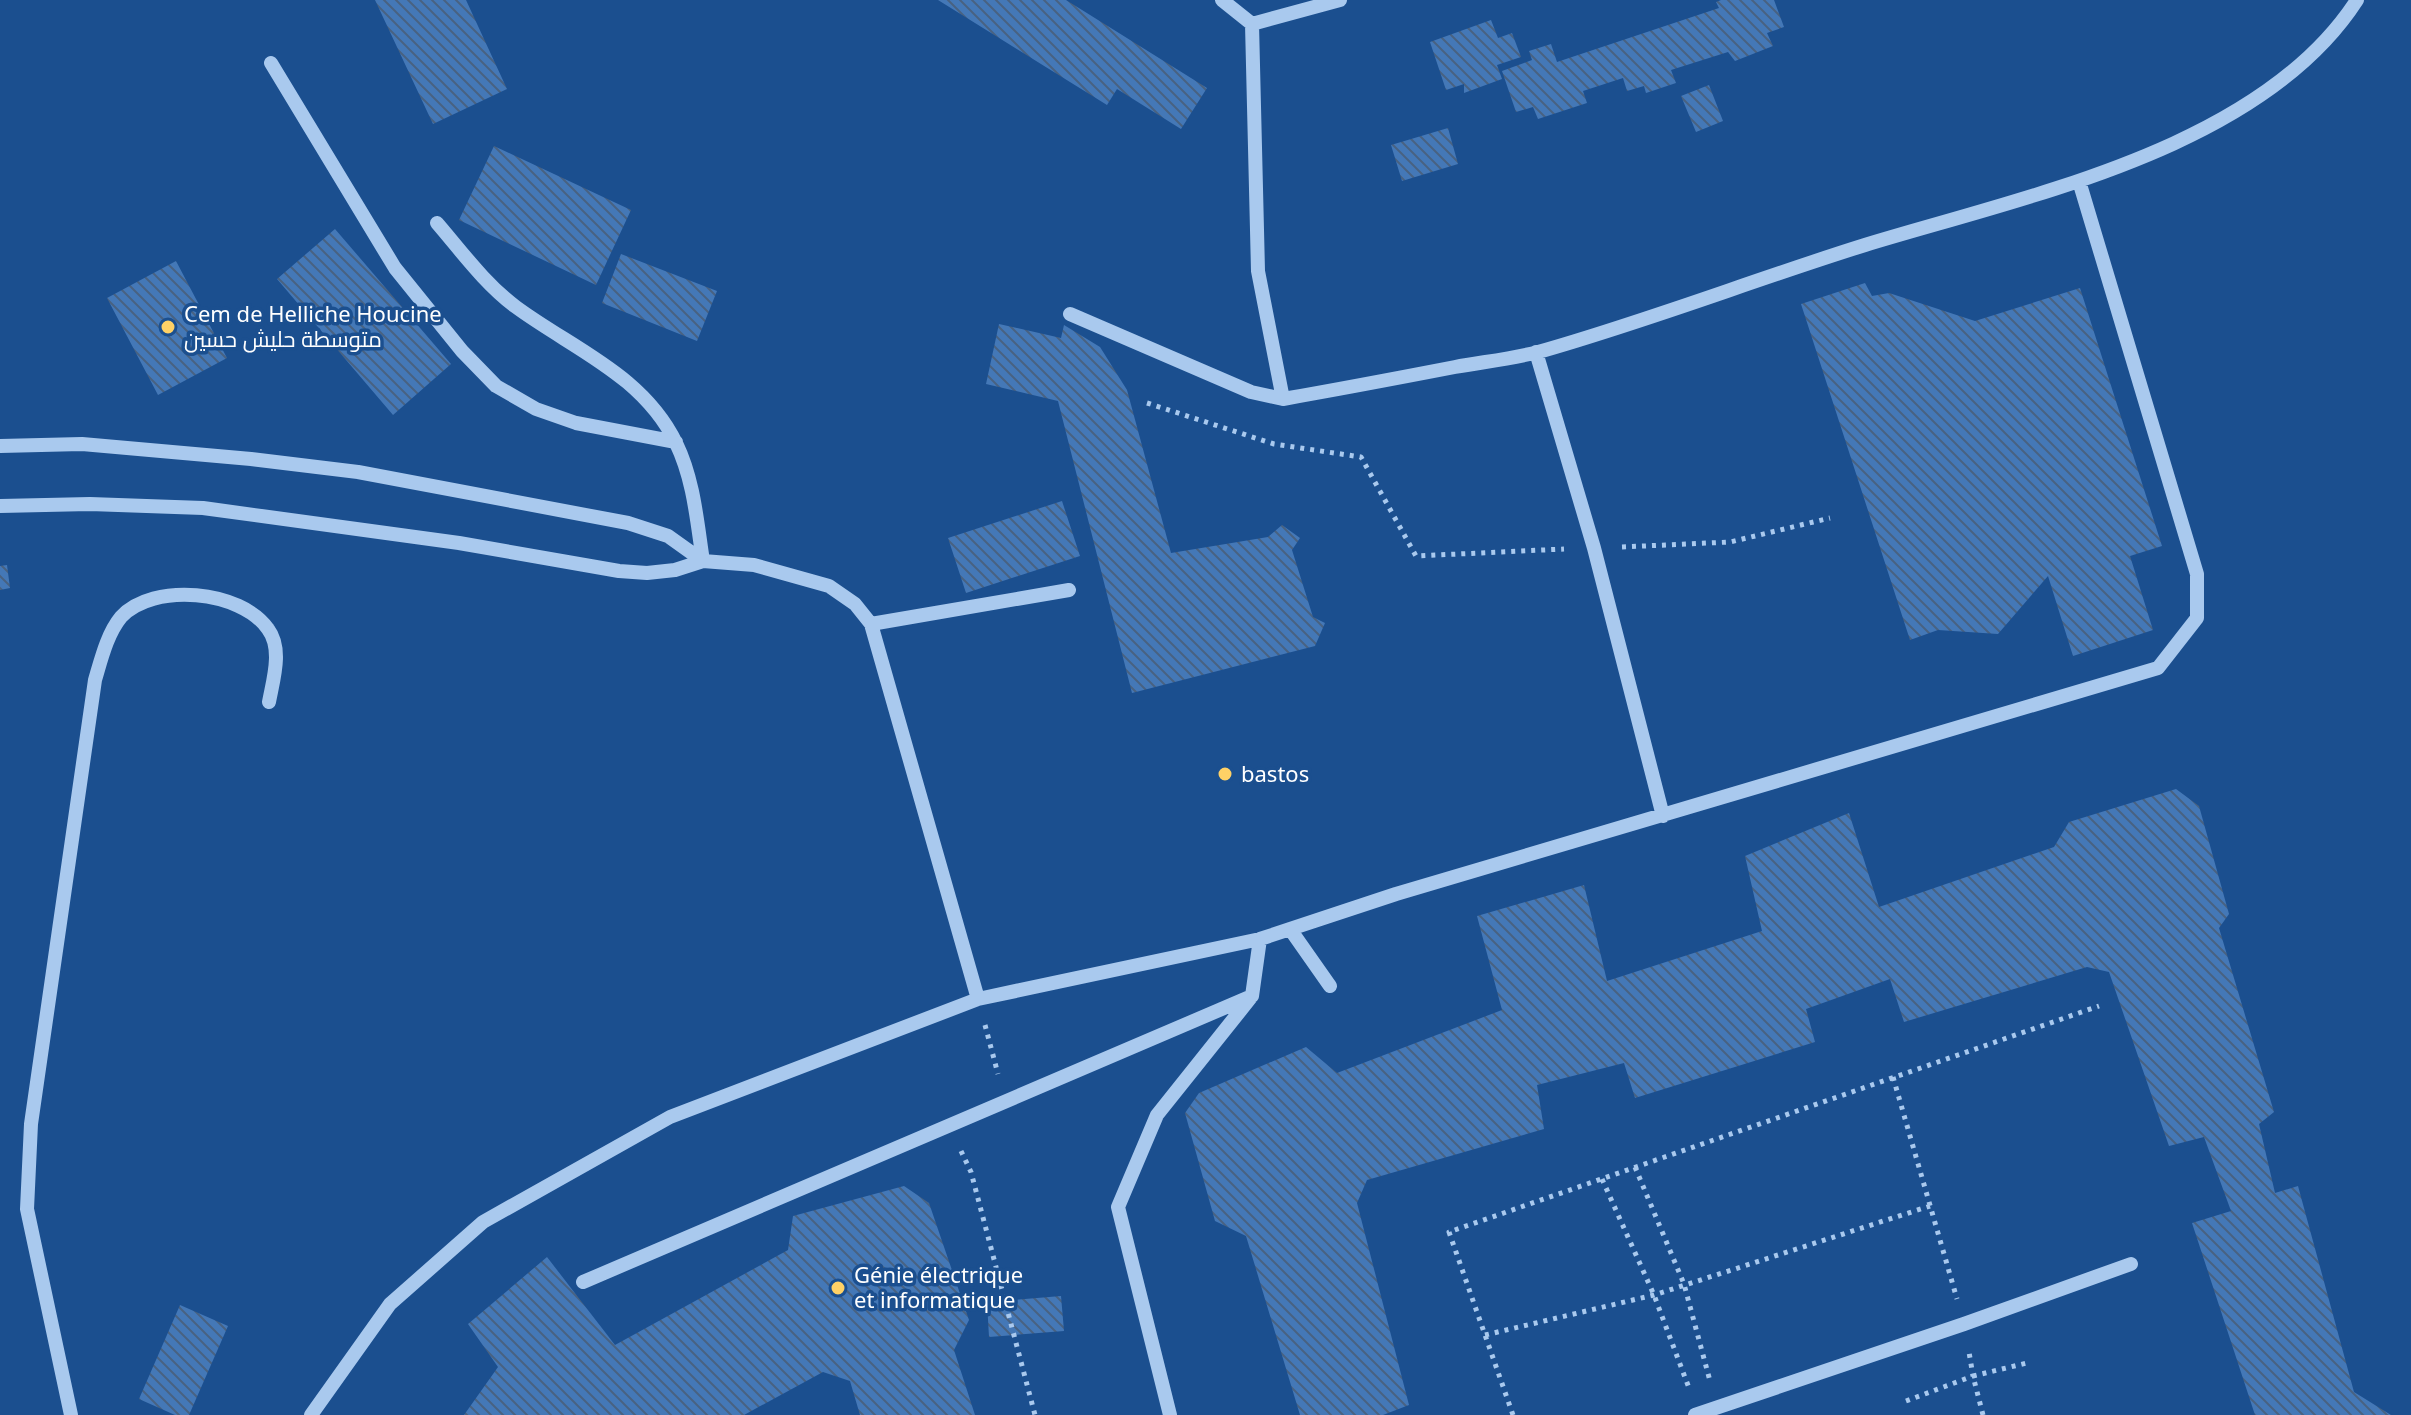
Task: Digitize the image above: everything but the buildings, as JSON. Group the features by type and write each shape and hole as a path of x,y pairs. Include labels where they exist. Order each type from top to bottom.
{"street":[{"path":"1222,0 1252,24 1258,271 1283,399"},
{"path":"1252,24 1340,0"},
{"path":"1070,314 1251,392 1283,399 1536,352 1863,246 2079,181 2197,133 2244,107 2294,69 2345,19 2357,0"},
{"path":"271,63 395,268 462,351 496,386 536,409 576,423 676,442"},
{"path":"311,1415 390,1304 483,1222 670,1117 978,999 1260,939 1396,894 2158,668 2197,618 2197,574 2079,181"},
{"path":"437,223 485,279 515,306 616,371 649,401 676,442 691,488 703,561"},
{"path":"1536,352 1594,548 1663,816"},
{"path":"0,446 82,444 358,472 628,523 668,536 703,561"},
{"path":"0,506 90,504 203,508 459,543 619,571 647,573 675,570 703,561 754,565 829,586 855,604 871,624 978,999"},
{"path":"871,624 1069,590"},
{"path":"71,1415 27,1209 31,1124 95,680 106,645 122,617 146,601 172,594 210,597 252,614 269,629 275,647 269,702"},
{"path":"1290,929 1330,986"},
{"path":"1170,1415 1118,1207 1157,1115 1252,996 1260,939"},
{"path":"583,1282 1252,996"},
{"path":"1695,1415 1713,1413 2131,1264"}],"path":[{"path":"1147,403 1274,444 1361,457 1416,556 1730,542 1830,518"},
{"path":"978,999 1005,1102"},
{"path":"1513,1415 1449,1232 2099,1006"},
{"path":"1893,1077 1964,1324 1983,1415"},
{"path":"1635,1167 1684,1284 1710,1376 1713,1413"},
{"path":"971,1172 1035,1415"},
{"path":"1602,1179 1654,1295 1692,1395 1713,1413"},
{"path":"1485,1335 1654,1295 1930,1206"},
{"path":"1906,1401 1973,1376 2031,1362"}],"place":[{"name":"Cem de Helliche Houcine متوسطة حليش حسين","path":"168,327"},
{"name":"bastos","path":"1225,774"},
{"name":"Génie électrique et informatique","path":"838,1288"}]}
